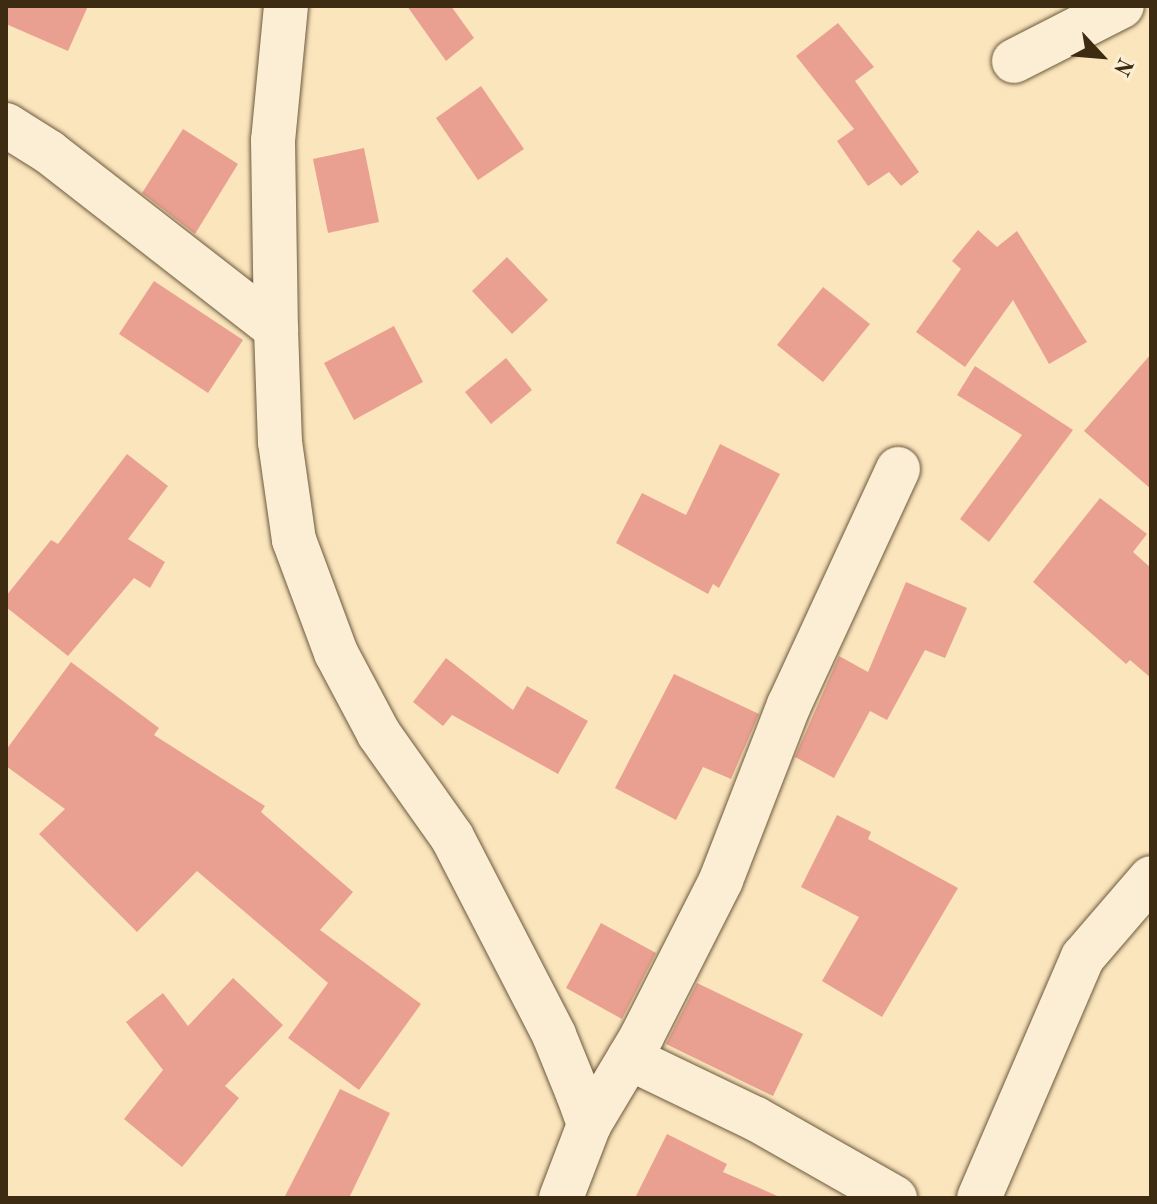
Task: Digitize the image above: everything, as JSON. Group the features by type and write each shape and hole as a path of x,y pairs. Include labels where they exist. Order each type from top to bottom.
{"street":[{"path":"286,6 273,140 280,442 294,540 336,653 379,734 452,837 554,1035 589,1125"},
{"path":"1014,61 1122,6"},
{"path":"6,125 276,329"},
{"path":"561,1198 589,1125 629,1058 721,880 789,705 898,469"},
{"path":"979,1198 1083,957 1151,878"},
{"path":"629,1058 756,1119 895,1198"}],"building":[{"path":"6,6 88,6 68,51 6,24"},
{"path":"407,6 451,6 474,38 446,61"},
{"path":"838,23 874,67 855,81 919,172 901,186 889,172 868,186 837,141 854,129 796,56"},
{"path":"481,86 524,149 478,180 436,118"},
{"path":"183,129 238,164 195,234 142,193"},
{"path":"364,148 379,222 328,233 313,159"},
{"path":"978,230 997,247 1017,231 1087,342 1049,364 1013,300 965,367 916,332 961,269 952,261"},
{"path":"507,257 548,300 512,334 472,291"},
{"path":"154,281 243,340 208,393 119,334"},
{"path":"823,287 870,324 823,382 777,345"},
{"path":"394,326 423,382 354,420 324,363"},
{"path":"1151,354 1151,489 1084,431"},
{"path":"506,358 532,390 491,424 465,392"},
{"path":"975,366 1073,430 989,542 960,519 1022,435 957,395"},
{"path":"720,444 780,474 719,588 713,584 708,594 616,543 642,493 686,515"},
{"path":"127,454 168,486 128,539 165,562 150,588 134,578 68,656 6,607 6,596 51,540 58,544"},
{"path":"1100,498 1147,534 1133,552 1151,568 1151,678 1130,660 1126,664 1033,582"},
{"path":"906,582 967,608 945,658 925,650 887,720 870,711 834,778 795,757 839,656 868,672"},
{"path":"446,658 513,710 527,686 588,721 558,774 452,715 443,726 413,702"},
{"path":"71,662 159,728 154,735 265,806 261,812 353,892 320,930 421,1004 359,1090 288,1038 328,983 197,871 137,932 39,834 65,809 6,766 6,750"},
{"path":"674,674 759,714 731,779 703,767 676,820 615,788"},
{"path":"837,815 871,832 868,839 958,888 882,1017 822,981 859,917 801,887"},
{"path":"601,923 656,953 622,1019 566,988"},
{"path":"233,978 283,1025 225,1086 239,1098 182,1167 124,1119 163,1070 126,1022 163,993 188,1026"},
{"path":"697,983 803,1034 773,1096 666,1044"},
{"path":"340,1089 390,1113 349,1198 284,1198"},
{"path":"667,1134 727,1164 723,1172 782,1198 635,1198"}]}
